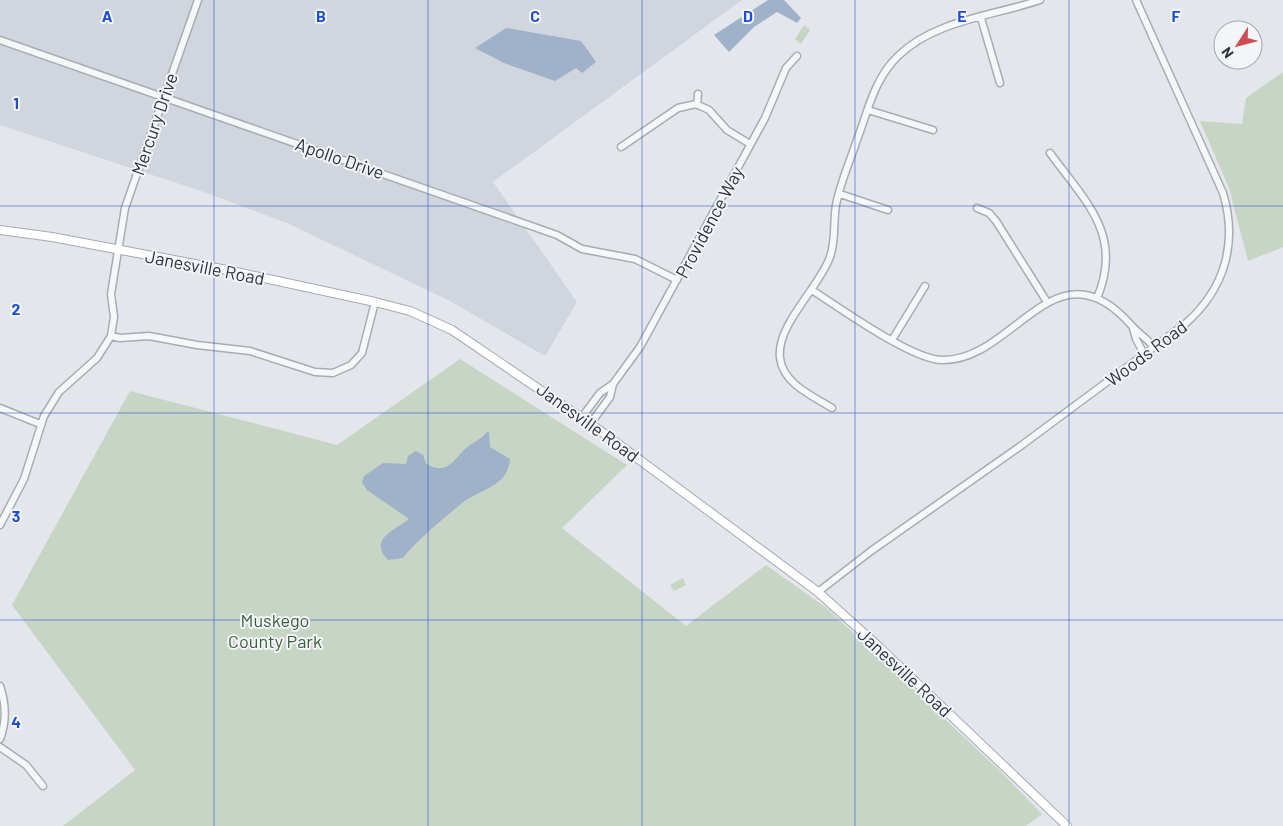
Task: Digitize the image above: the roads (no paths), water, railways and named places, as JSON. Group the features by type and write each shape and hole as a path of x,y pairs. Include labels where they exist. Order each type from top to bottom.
{"main road":[{"name":"Janesville Road","path":"0,230 227,270 374,302 410,311 452,330 591,423 818,592 878,646 1067,826"}],"street":[{"name":"Mercury Drive","path":"111,336 114,317 111,294 120,250 125,208 198,0"},
{"path":"832,408 795,383 782,365 780,349 782,338 812,290 832,252 840,194 880,79 907,48 933,32 1040,0"},
{"name":"Woods Road","path":"818,592 1154,347 1194,316 1213,294 1225,266 1230,226 1223,193 1137,0"},
{"path":"981,18 1000,84"},
{"name":"Apollo Drive","path":"0,40 558,235 582,249 634,259 677,280"},
{"name":"Providence Way","path":"591,423 610,396 614,384 643,342 771,106 786,68 797,56"},
{"path":"697,104 698,94"},
{"path":"621,147 678,108 697,104 710,110 727,130 750,144"},
{"path":"868,110 933,130"},
{"path":"1050,153 1097,218 1104,232 1107,268 1097,298"},
{"path":"840,194 888,210"},
{"path":"977,208 990,213 996,221 1047,302"},
{"path":"892,340 925,286"},
{"path":"812,290 892,340 925,357 941,360 962,357 978,351 1047,302 1078,295 1097,298 1116,309 1154,347"},
{"path":"0,525 3,514 24,479 40,424 59,392 97,358 111,336 120,338 149,336 197,345 250,350 315,372 333,373 351,365 362,353 374,302"},
{"path":"1133,328 1136,339 1144,354"},
{"name":"Providence Way","path":"582,417 600,393 614,384"},
{"path":"0,408 40,424"},
{"path":"0,686 5,709 4,725 0,739"},
{"path":"0,747 26,765 43,786"}],"water":[{"path":"768,0 784,0 801,18 797,23 777,12 754,27 729,52 714,35"},
{"path":"506,28 581,41 596,62 582,73 576,68 555,81 504,63 475,48"},
{"path":"489,432 490,447 510,459 504,476 499,482 462,503 439,522 403,558 388,560 383,553 382,541 385,536 409,519 367,490 362,482 364,476 383,463 406,464 408,456 416,451 423,455 426,464 444,468 449,466"}],"park label":[{"name":"Muskego County Park","path":"275,630"}]}
